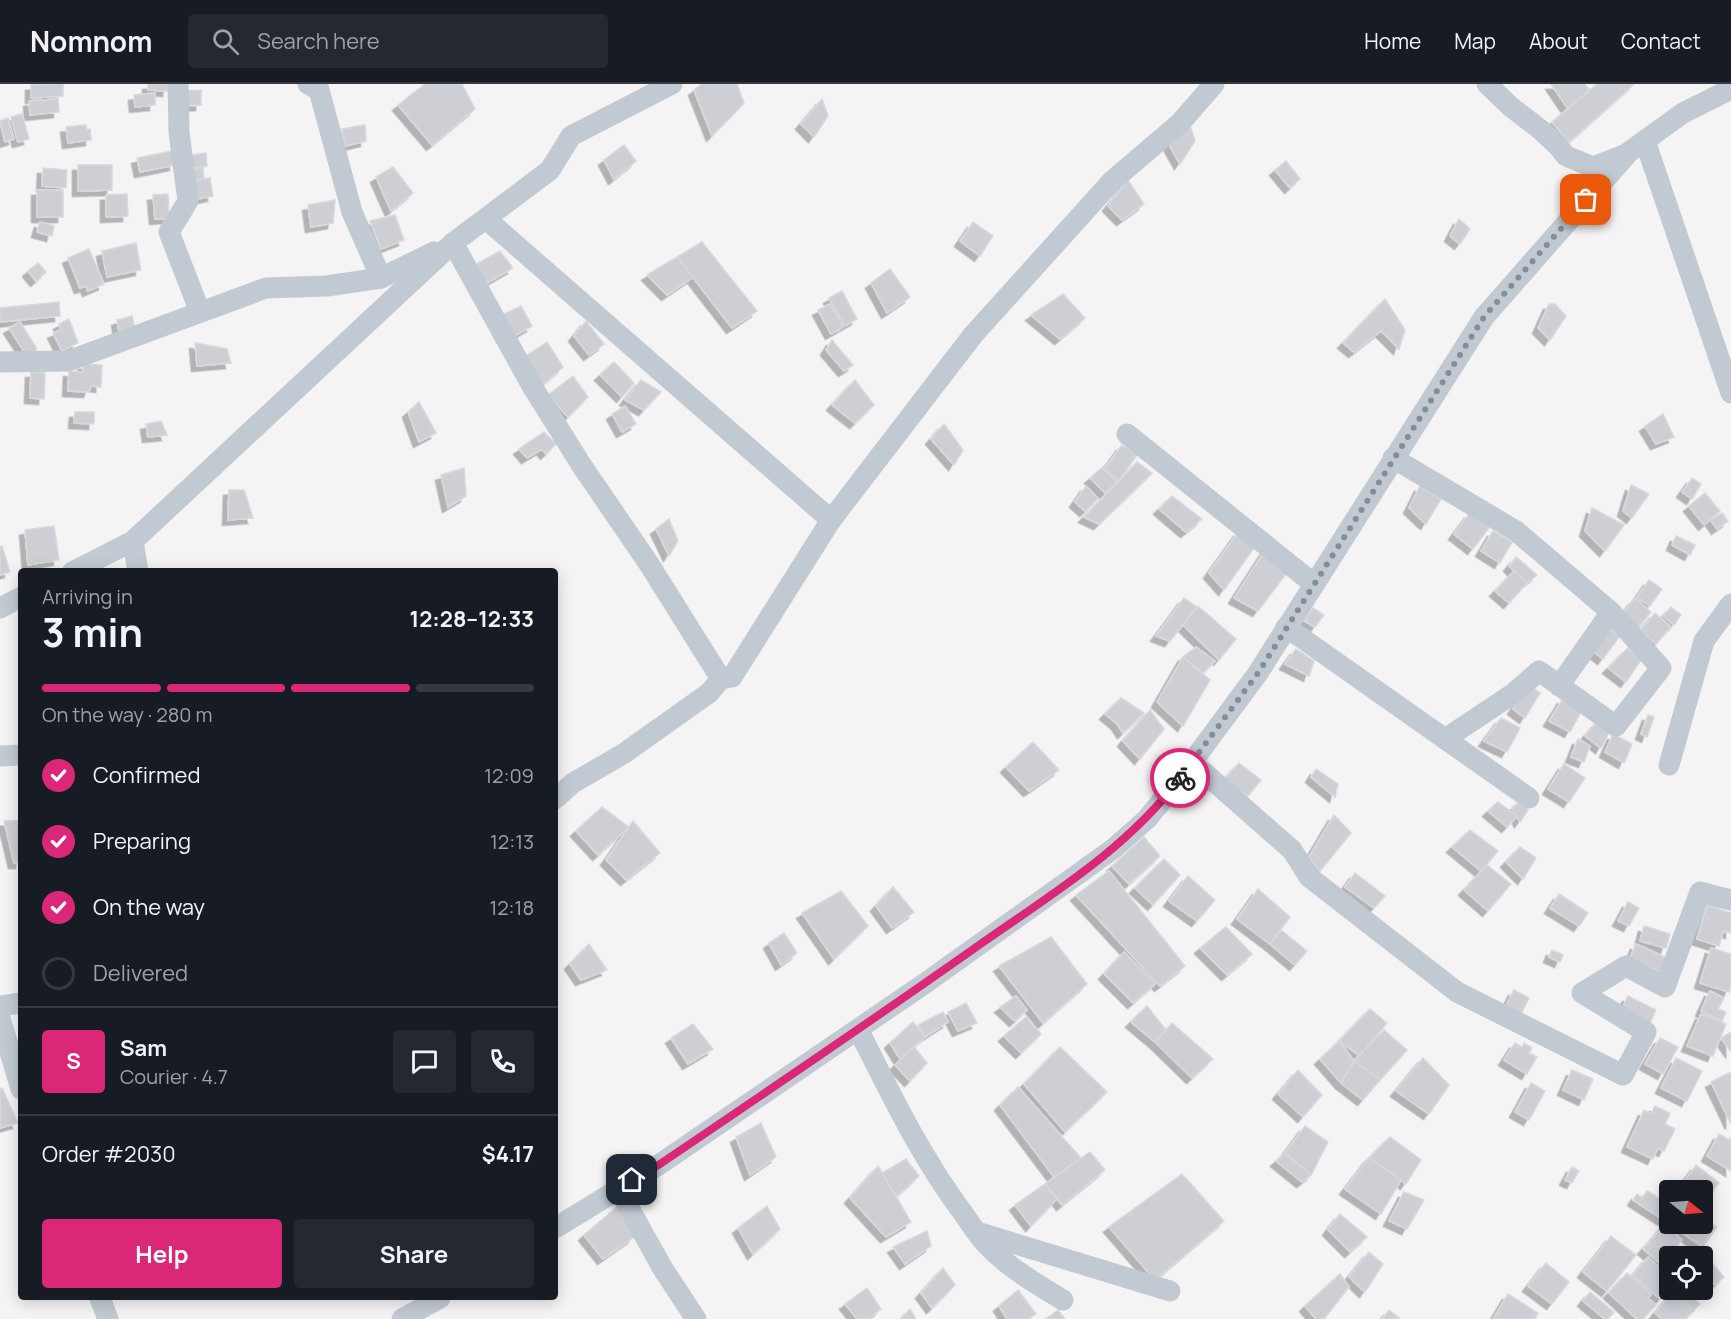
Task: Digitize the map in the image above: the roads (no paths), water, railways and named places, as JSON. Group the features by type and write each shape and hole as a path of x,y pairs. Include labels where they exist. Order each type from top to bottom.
{"street":[{"path":"178,84 179,132 188,201 169,232 200,312"},
{"path":"308,84 319,90 352,212 381,278"},
{"path":"80,568 133,541 453,243 550,170 571,136 672,84"},
{"path":"558,796 573,783 623,754 710,693 721,679 732,677 831,520 973,335 1112,181 1180,123 1214,84"},
{"path":"1486,84 1541,130 1566,156 1593,167 1637,146 1683,113 1731,89"},
{"path":"1637,146 1731,393"},
{"path":"558,1226 660,1164 858,1029 1113,849 1147,819 1258,673 1484,317 1637,146"},
{"path":"486,219 831,520"},
{"path":"0,362 68,361 266,288 327,286 381,278 453,243"},
{"path":"453,243 538,396 582,466 649,564 721,679"},
{"path":"1127,434 1309,580 1312,586"},
{"path":"1393,458 1516,531 1611,612 1661,668 1616,726 1539,671 1514,693 1444,739"},
{"path":"133,541 137,568"},
{"path":"0,608 18,599"},
{"path":"1669,765 1704,641 1731,604"},
{"path":"1559,686 1611,612"},
{"path":"1286,627 1529,798"},
{"path":"0,756 18,754"},
{"path":"1192,762 1292,850 1310,877 1457,992 1623,1075 1646,1032 1582,993 1626,966 1665,987 1700,892 1731,900"},
{"path":"0,1006 18,1003"},
{"path":"0,1018 18,1078"},
{"path":"858,1029 912,1135 950,1196 985,1243 1021,1275 1063,1300"},
{"path":"618,1188 663,1269 696,1319"},
{"path":"977,1232 1170,1291"},
{"path":"101,1300 108,1319"},
{"path":"407,1310 434,1300"}]}
